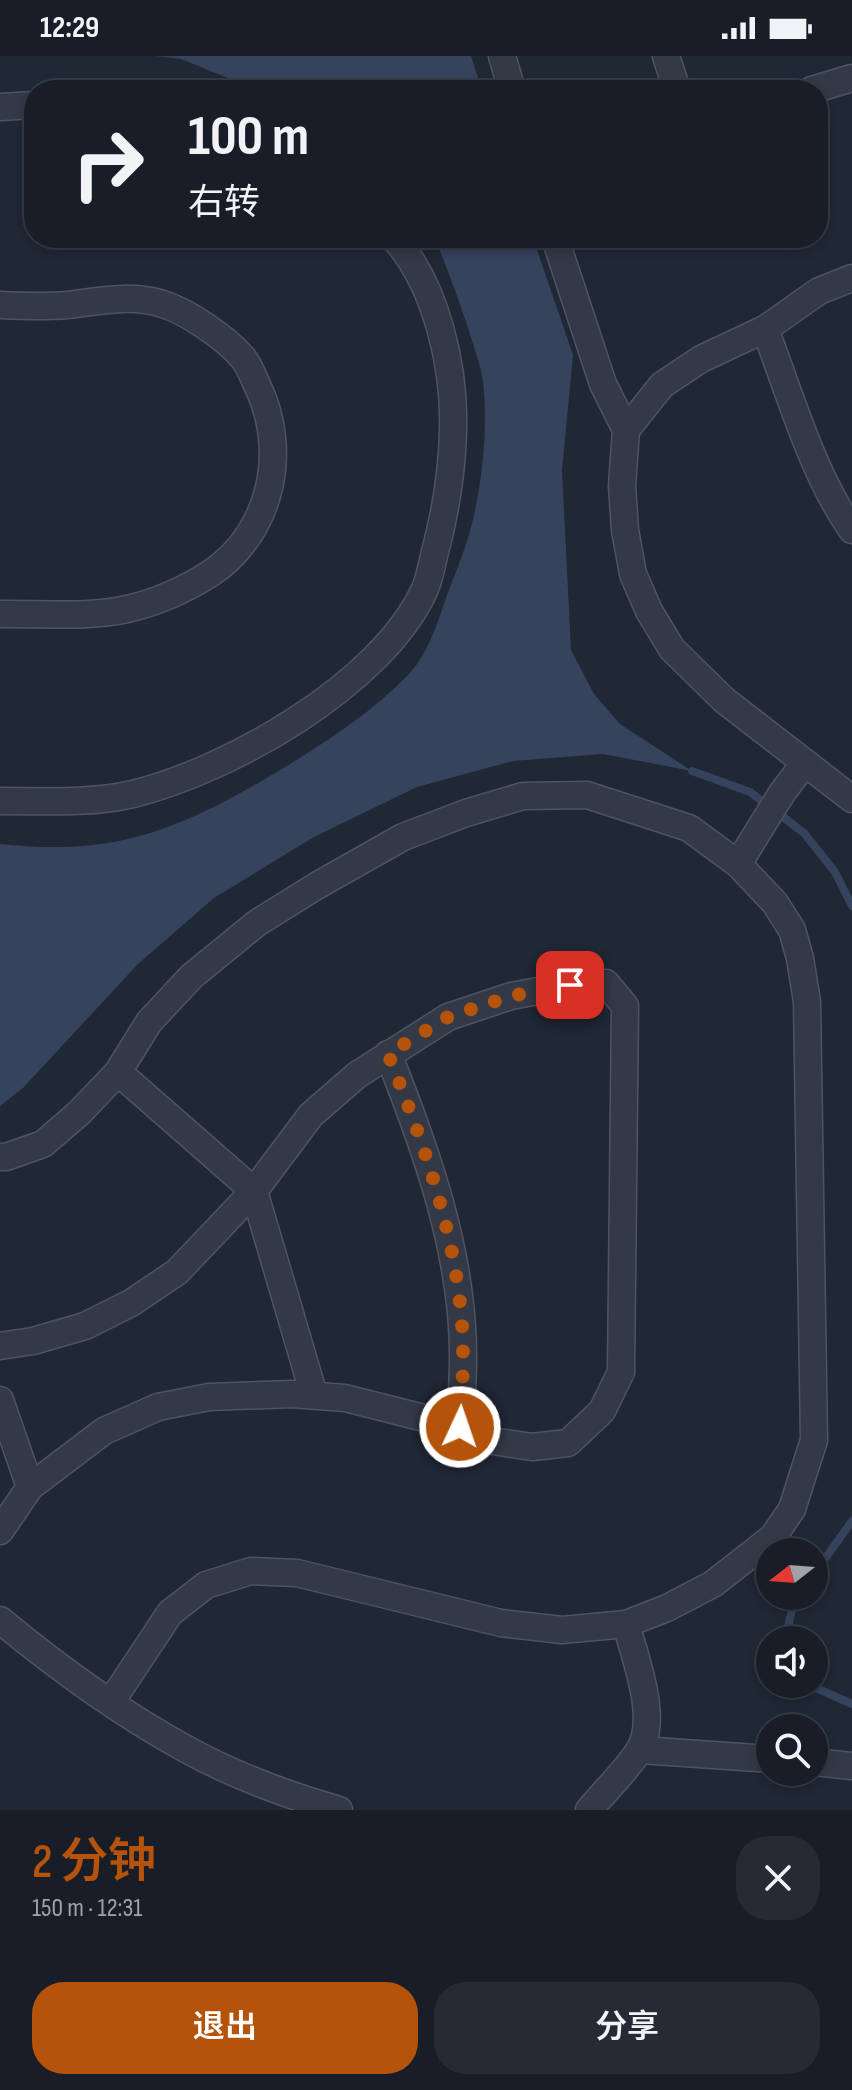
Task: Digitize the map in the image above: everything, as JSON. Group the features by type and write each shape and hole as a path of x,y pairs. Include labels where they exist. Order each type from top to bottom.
{"street":[{"path":"502,56 509,80"},
{"path":"666,56 674,80"},
{"path":"828,85 852,78"},
{"path":"0,107 24,106"},
{"path":"0,801 87,802 132,794 187,777 254,745 347,686 391,643 424,591 443,523 453,461 454,400 445,344 428,294 403,248"},
{"path":"558,248 603,384 626,430 622,486 625,530 633,574 649,611 672,649 724,700 852,799"},
{"path":"626,430 662,385 701,359 765,329 819,291 852,278"},
{"path":"0,305 63,305 120,298 163,304 211,329 245,359 265,401 273,441 272,483 261,517 238,548 212,572 179,590 127,609 0,614"},
{"path":"765,329 815,459 852,530"},
{"path":"744,854 804,764"},
{"path":"0,1157 43,1144 79,1113 118,1072 149,1022 192,976 257,923 403,837 523,796 587,795 689,828 744,854 792,930 800,958 807,1002 814,1440 792,1509 773,1537 713,1584 667,1608 626,1624 562,1630 501,1623 297,1573 251,1571 206,1585 170,1613 111,1702"},
{"path":"0,1346 33,1341 85,1326 131,1303 177,1272 254,1191 311,1115 357,1075 448,1017 511,996 570,985 606,983 625,1006 621,1372 602,1411 568,1443 532,1447 486,1440 460,1427 345,1398 292,1394 209,1397 158,1407 104,1431 30,1487 0,1531"},
{"path":"388,1054 433,1175 450,1248 463,1356 460,1427"},
{"path":"118,1072 254,1191 314,1395"},
{"path":"0,1400 30,1487"},
{"path":"0,1620 111,1702 187,1750 290,1795 339,1810"},
{"path":"589,1810 640,1750 647,1728 644,1691 626,1624"},
{"path":"640,1750 756,1758"},
{"path":"828,1763 852,1766"}],"water":[{"path":"155,56 471,56 479,80 232,80 181,59"},
{"path":"439,248 536,248 573,355 562,470 571,650 594,694 620,724 692,771 603,754 513,761 417,787 314,837 214,898 138,964 23,1088 0,1106 0,844 39,847 107,843 138,836 200,814 265,779 339,732 391,691 414,668 425,650 465,548 480,483 484,448 481,369"}],"waterway":[{"path":"692,771 750,792 804,833 835,872 852,906"},
{"path":"828,1554 852,1521"},
{"path":"788,1626 792,1610"},
{"path":"828,1693 852,1704"}],"route":[{"path":"460,1427 463,1356 450,1248 433,1175 388,1054 448,1017 511,996 570,985"}]}
